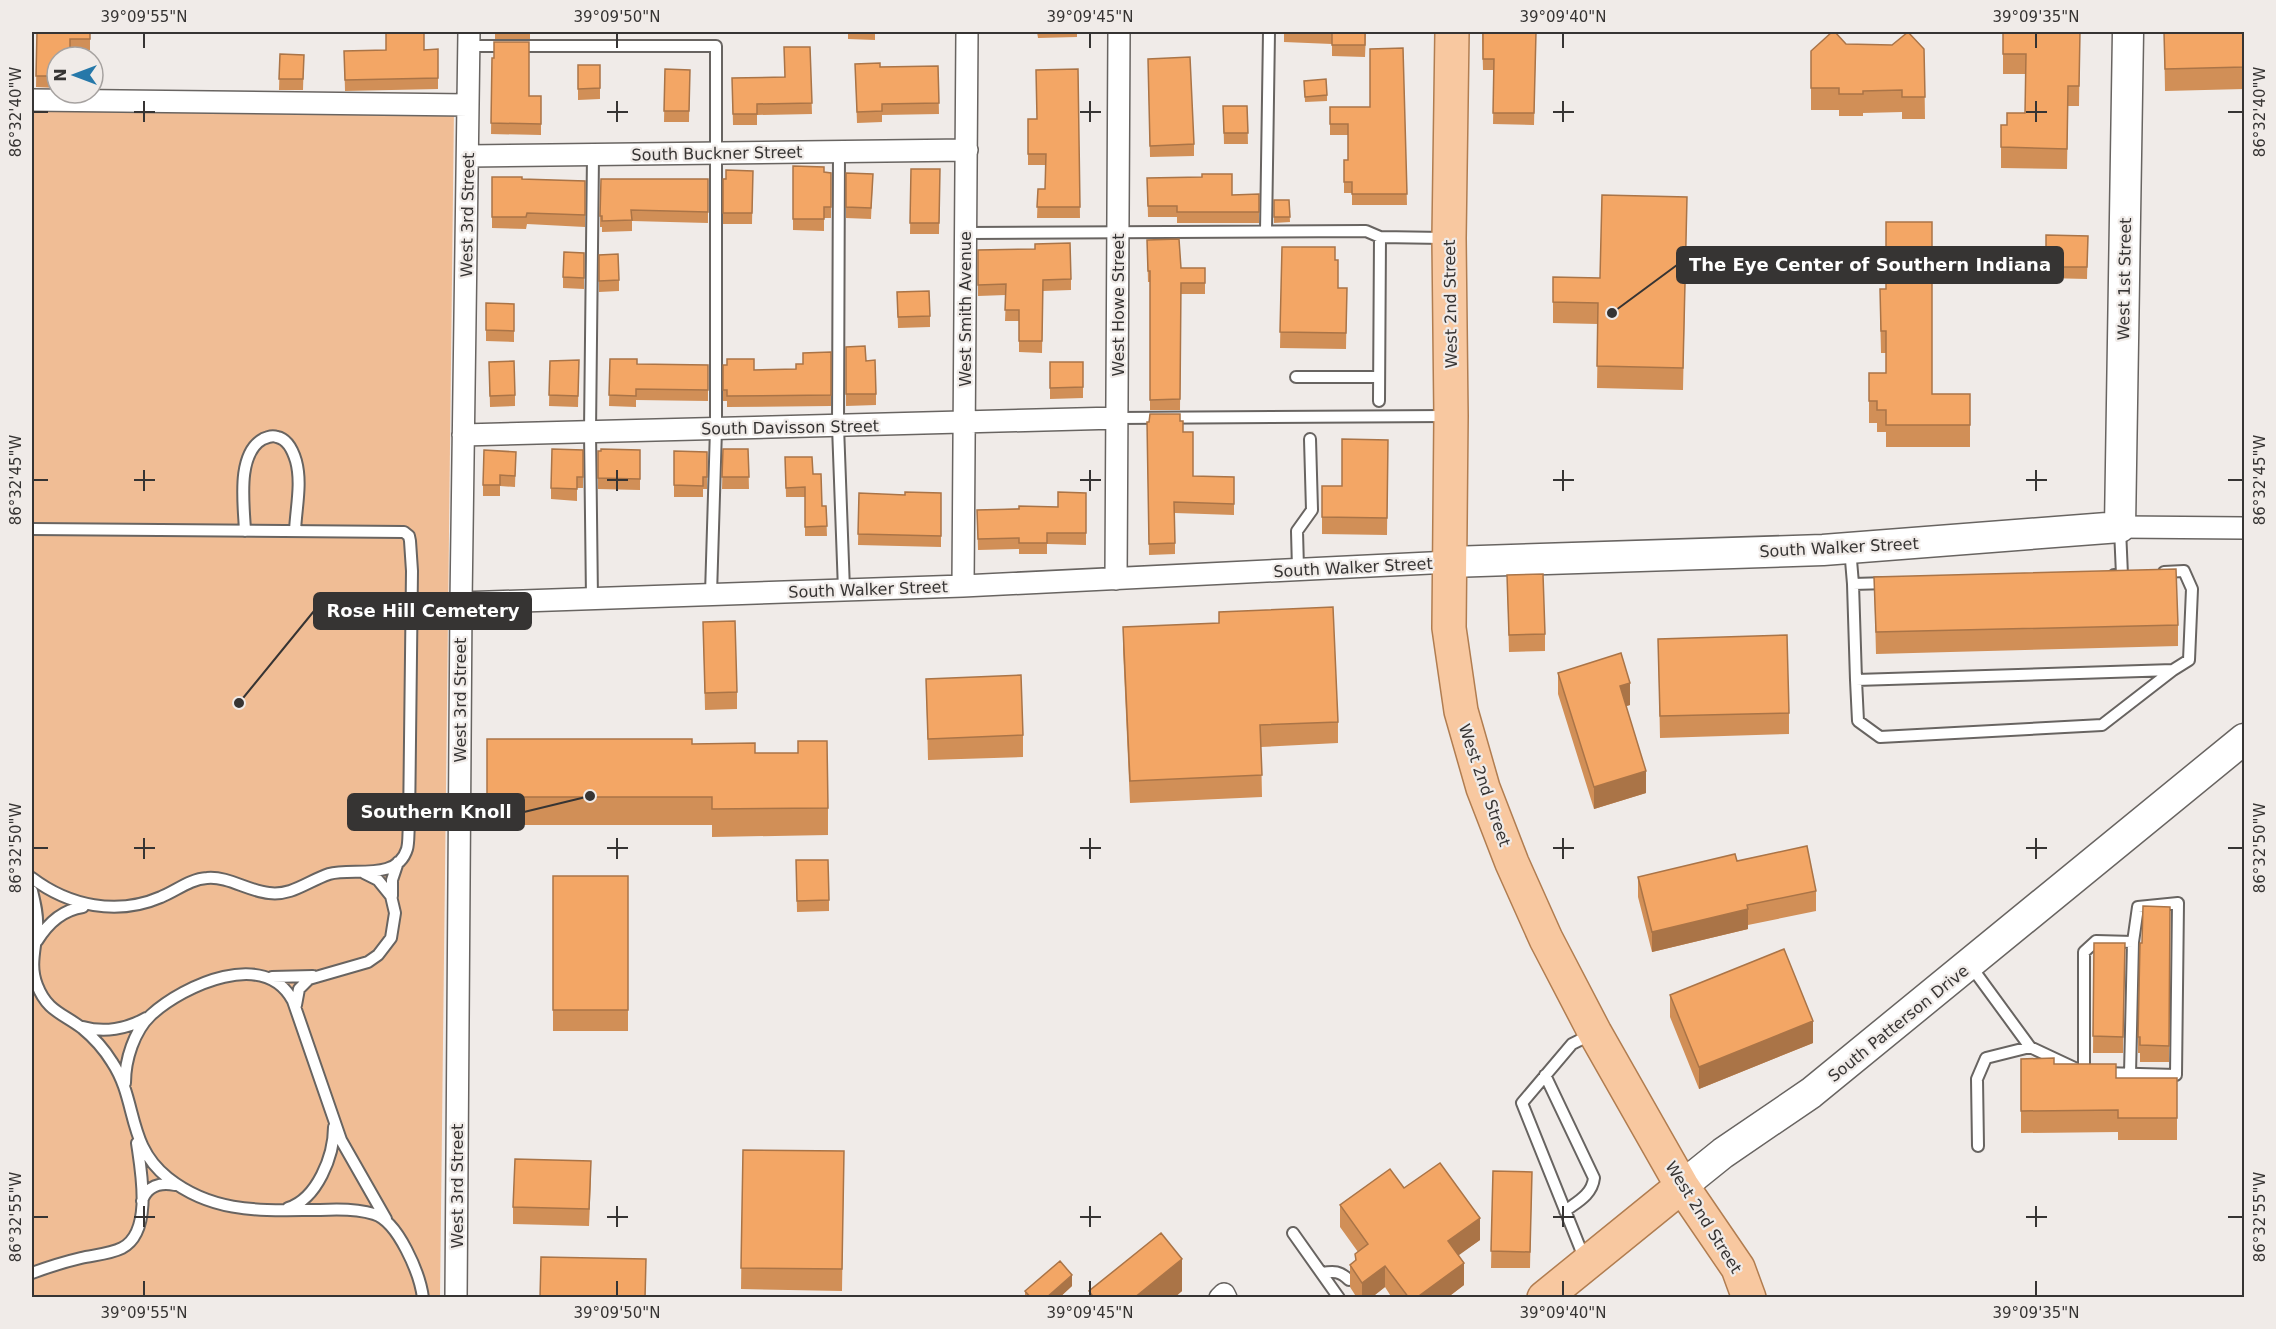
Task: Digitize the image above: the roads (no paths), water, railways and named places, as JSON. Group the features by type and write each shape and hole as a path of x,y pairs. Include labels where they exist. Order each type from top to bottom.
{"main road":[{"name":"West 2nd Street","path":"1452,32 1449,238 1451,417 1449,628 1461,711 1483,788 1512,863 1546,939 1595,1033 1682,1186 1738,1268 1749,1298"},
{"name":"South Patterson Drive","path":"1544,1298 1682,1186"}],"street":[{"name":"West Smith Avenue","path":"963,586 967,32"},
{"name":"West Howe Street","path":"1116,579 1119,32"},
{"name":"West 1st Street","path":"2120,527 2128,32"},
{"name":"West 3rd Street","path":"456,1298 461,603 469,39"},
{"path":"32,100 468,105"},
{"name":"South Buckner Street","path":"468,156 966,150"},
{"name":"South Davisson Street","path":"464,435 1117,418"},
{"name":"South Walker Street","path":"461,603 963,586 1450,561 1850,548 2120,527 2244,528"},
{"name":"South Patterson Drive","path":"1682,1186 1723,1153 1811,1093 2244,739"}],"lane":[{"path":"1266,231 1269,32"},
{"path":"469,39 716,46 716,429 711,594"},
{"path":"839,152 838,426 844,590"},
{"path":"592,599 590,432 593,155"},
{"path":"966,233 1366,231 1380,237 1449,238"},
{"path":"1379,401 1380,237"},
{"path":"1296,377 1379,377"},
{"path":"1117,418 1451,417"},
{"path":"245,531 244,483 247,462 254,446 271,436 276,436 286,442 296,460 298,484 295,531"},
{"path":"1298,570 1297,531 1311,510 1310,439"},
{"path":"2099,575 2127,574 2120,527"},
{"path":"32,529 389,531 404,532 409,536 412,571 410,809 407,848 393,872 395,913 394,931 391,938 378,955 358,966 315,976 285,978 236,975 208,981 184,992 151,1015 132,1024 112,1029 78,1026"},
{"path":"1850,548 1858,721 1880,737 2102,725 2189,660 2192,589 2184,571 2153,573"},
{"path":"1853,584 1899,582"},
{"path":"1856,680 2174,670"},
{"path":"33,949 44,931 57,917 72,909 141,904 191,882 209,878 263,892 288,892 332,874 384,870 401,859"},
{"path":"361,872 378,880 388,890 393,903"},
{"path":"32,878 64,898 93,906"},
{"path":"32,891 37,917 33,949 34,977 50,1008"},
{"path":"1970,965 2030,1047 2084,1072 2130,1074 2176,1075 2178,903 2138,907 2133,942 2130,1074"},
{"path":"2084,1072 2084,952 2096,941 2133,942"},
{"path":"260,976 270,978 288,992 348,1154 414,1267 423,1298"},
{"path":"296,1009 295,1001 299,989 315,976"},
{"path":"32,1000 50,1008 78,1026 106,1052 114,1064 125,1091 136,1133 142,1201 138,1232 127,1244 121,1248 61,1263 33,1274"},
{"path":"125,1091 125,1072 129,1054 136,1035 151,1015"},
{"path":"1587,1263 1522,1103 1572,1044 1595,1033"},
{"path":"1978,1146 1977,1079 1986,1058 2030,1047"},
{"path":"1545,1075 1594,1179 1587,1195 1565,1211"},
{"path":"278,1211 299,1203 312,1189 322,1172 333,1141 333,1118"},
{"path":"136,1133 149,1159 168,1178 223,1206 254,1211 350,1210 375,1214 388,1222"},
{"path":"142,1201 146,1191 156,1185 178,1185"},
{"path":"1293,1233 1339,1298"},
{"path":"1322,1273 1335,1271 1343,1274 1349,1280"}],"place":[{"name":"The Eye Center of Southern Indiana","path":"1612,313"},
{"name":"Rose Hill Cemetery","path":"239,703"},
{"name":"Southern Knoll","path":"590,796"}]}
